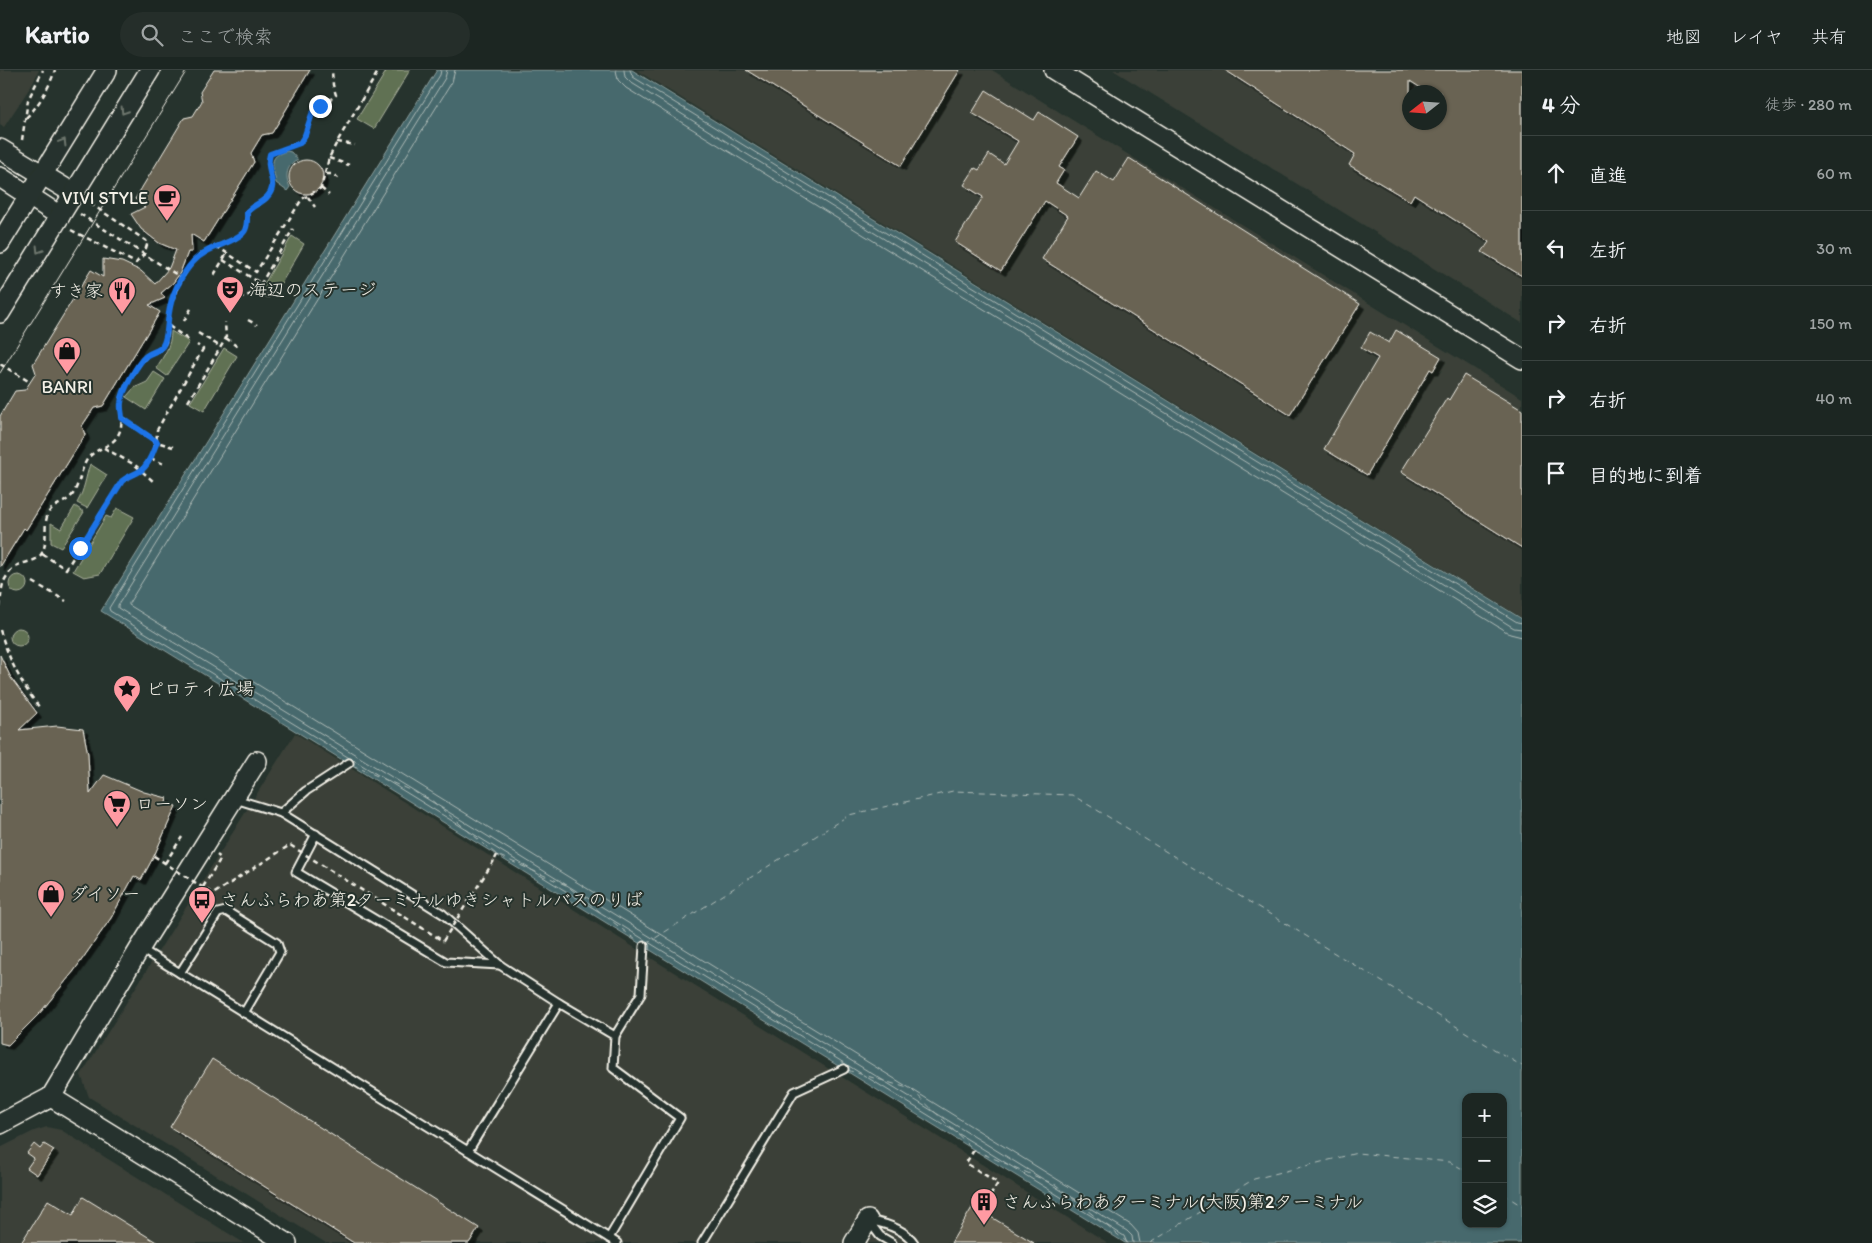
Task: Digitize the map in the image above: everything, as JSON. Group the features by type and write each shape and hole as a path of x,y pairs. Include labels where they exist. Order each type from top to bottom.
{"street":[{"path":"0,243 107,70"},
{"path":"0,313 66,223 150,70"},
{"path":"1054,70 1522,359"},
{"path":"0,149 81,197"},
{"path":"0,177 66,223"},
{"path":"0,1124 51,1097 140,948 257,761"},
{"path":"51,1097 287,1243"},
{"path":"854,1243 868,1220"}],"lane":[{"path":"281,813 306,791 349,763"},
{"path":"233,798 281,813 316,834 443,914 500,965 615,1036"},
{"path":"316,834 296,872 446,962 500,965"},
{"path":"180,973 218,913 226,912 277,943 280,952 244,1013"},
{"path":"609,1238 680,1118 613,1068 615,1036 641,994 644,946"},
{"path":"140,948 617,1243"},
{"path":"468,1151 559,1003"},
{"path":"702,1243 794,1092 844,1069"},
{"path":"868,1220 880,1236 892,1243"},
{"path":"868,1220 886,1224 911,1238 914,1243"}],"path":[{"path":"22,140 28,100 43,70"},
{"path":"25,119 35,108 52,80 55,70"},
{"path":"0,607 4,581 15,566 34,561 42,554 46,540 45,525 50,511 72,496 81,479 83,467 88,457 116,439 121,430 120,404 123,393 147,356 164,346 169,326 169,313 182,278 193,261 216,246 243,233 247,224 247,212 254,204 265,200 272,190 273,180 268,165 270,154 300,143 305,135 312,114 336,95 332,70"},
{"path":"216,246 256,272 302,199 321,188 329,158 379,70"},
{"path":"337,142 355,145"},
{"path":"329,158 349,165"},
{"path":"326,174 332,174 341,180"},
{"path":"321,188 329,195"},
{"path":"66,223 136,263 144,254 148,242 81,197"},
{"path":"308,197 315,207"},
{"path":"80,214 182,278"},
{"path":"239,299 256,292 293,229"},
{"path":"214,276 227,253"},
{"path":"223,260 260,284"},
{"path":"256,292 270,297"},
{"path":"184,322 192,307"},
{"path":"248,320 257,325"},
{"path":"188,402 226,338 225,322"},
{"path":"169,326 190,340"},
{"path":"198,333 221,347"},
{"path":"226,338 239,348"},
{"path":"42,554 66,569 122,481 129,475 141,471 150,458 157,442 157,430 203,349 197,345"},
{"path":"0,364 30,382"},
{"path":"122,418 157,442 173,447"},
{"path":"103,448 135,465 154,482"},
{"path":"150,458 166,465"},
{"path":"33,582 66,601"},
{"path":"0,630 16,674 40,708"},
{"path":"165,863 182,837"},
{"path":"154,856 213,894 290,845 443,941 497,855"},
{"path":"203,887 220,861 221,858 215,854"},
{"path":"974,1150 966,1163 998,1183 981,1211"}],"shaded area":[{"path":"0,70 39,70 33,83 4,127 0,124"},
{"path":"636,70 992,70 1522,398 1522,618"},
{"path":"1113,70 1522,70 1522,323"},
{"path":"295,733 611,933 1108,1243 326,1243 89,1097 81,1075"},
{"path":"47,1127 61,1130 244,1243 0,1243 0,1148 34,1131"}],"green space":[{"path":"387,70 410,70 374,129 357,119"},
{"path":"292,236 304,244 275,294 263,286"},
{"path":"171,331 189,342 167,376 156,368 168,346"},
{"path":"224,348 237,356 204,411 190,403"},
{"path":"154,372 165,379 146,410 126,397 134,388 147,382"},
{"path":"90,464 107,475 87,508 77,503"},
{"path":"75,506 84,512 61,548 51,543 51,523 61,529"},
{"path":"117,508 134,517 100,574 84,577 73,571 106,516 111,518"},
{"path":"18,575 24,578 27,584 24,590 18,593 12,590 9,584 12,578"},
{"path":"19,628 25,631 28,637 25,643 19,646 13,643 10,637 13,631"}],"water":[{"path":"437,70 632,70 1522,619 1522,1243 1125,1243 101,611"},
{"path":"287,151 291,152 298,160 289,168 287,179 290,187 287,191 276,183 273,162 276,156"}],"building":[{"path":"214,70 310,70 272,133 262,135 251,153 254,162 204,242 191,234 192,252 188,252 180,273 173,283 161,293 165,298 149,305 160,312 103,406 94,408 82,426 85,435 26,530 24,528 0,567 0,416 15,391 25,390 36,373 33,364 91,270 103,277 103,259 122,262 141,271 155,284 169,268 176,250 159,243 141,229 131,214 145,207 135,199 184,118 193,116 202,101 200,92"},
{"path":"746,70 960,70 901,166"},
{"path":"1225,70 1522,70 1522,276 1482,252 1489,242 1414,194 1410,201 1349,165 1355,154"},
{"path":"986,90 1034,120 1039,112 1078,137 1059,167 1064,170 1056,183 1079,198 1096,171 1114,182 1129,158 1360,304 1290,415 1042,259 1068,216 1045,201 1001,271 955,242 983,197 964,185 975,168 979,170 989,154 1004,164 1018,141 972,113"},
{"path":"306,160 313,161 318,165 322,170 322,184 318,189 313,193 306,194 299,193 294,189 290,184 289,177 290,170 294,165 299,161"},
{"path":"1396,330 1441,357 1433,371 1430,369 1367,475 1324,449 1378,358 1361,348 1370,332 1389,343"},
{"path":"1464,375 1522,410 1522,548 1401,472 1447,398 1449,400"},
{"path":"0,655 11,678 37,713 19,730 57,726 83,729 88,754 90,794 104,775 144,792 167,798 166,803 176,806 141,880 134,876 111,918 74,971 39,1014 8,1045 0,1043"},
{"path":"212,1059 479,1228 469,1243 354,1243 170,1127"},
{"path":"34,1144 40,1149 44,1144 54,1150 37,1175 27,1168 34,1158 27,1153"},
{"path":"83,1197 158,1243 21,1243 48,1200 73,1215"},
{"name":"さんふらわあターミナル(大阪)第2ターミナル","path":"973,1206 978,1209 1034,1243 951,1243"}],"ferry route":[{"path":"352,765 430,799 497,855 566,885 641,944"},
{"path":"646,944 849,815 953,791 1072,795 1522,1066"},
{"path":"847,1070 911,1089 974,1150 1056,1185 1128,1243"},
{"path":"1150,1243 1254,1179 1357,1153 1450,1162 1462,1169"},
{"path":"1507,1197 1522,1206"}],"tram line":[{"path":"0,373 187,70"}],"place":[{"name":"VIVI STYLE","path":"167,222"},
{"name":"海辺のステージ","path":"230,314"},
{"name":"すき家","path":"122,315"},
{"name":"BANRI","path":"67,375"},
{"name":"ピロティ広場","path":"127,713"},
{"name":"ローソン","path":"117,828"},
{"name":"ダイソー","path":"51,918"},
{"name":"さんふらわあ第2ターミナルゆきシャトルバスのりば","path":"202,924"},
{"name":"さんふらわあターミナル(大阪)第2ターミナル","path":"984,1226"}],"route":[{"path":"80,548 122,481 129,475 141,471 150,458 157,442 122,418 120,404 129,381 140,365 147,356 164,346 169,326 169,313 182,278 193,261 204,252 243,233 247,224 247,212 254,204 265,200 272,190 273,180 268,165 270,154 300,143 305,135 312,114 320,106"}]}
